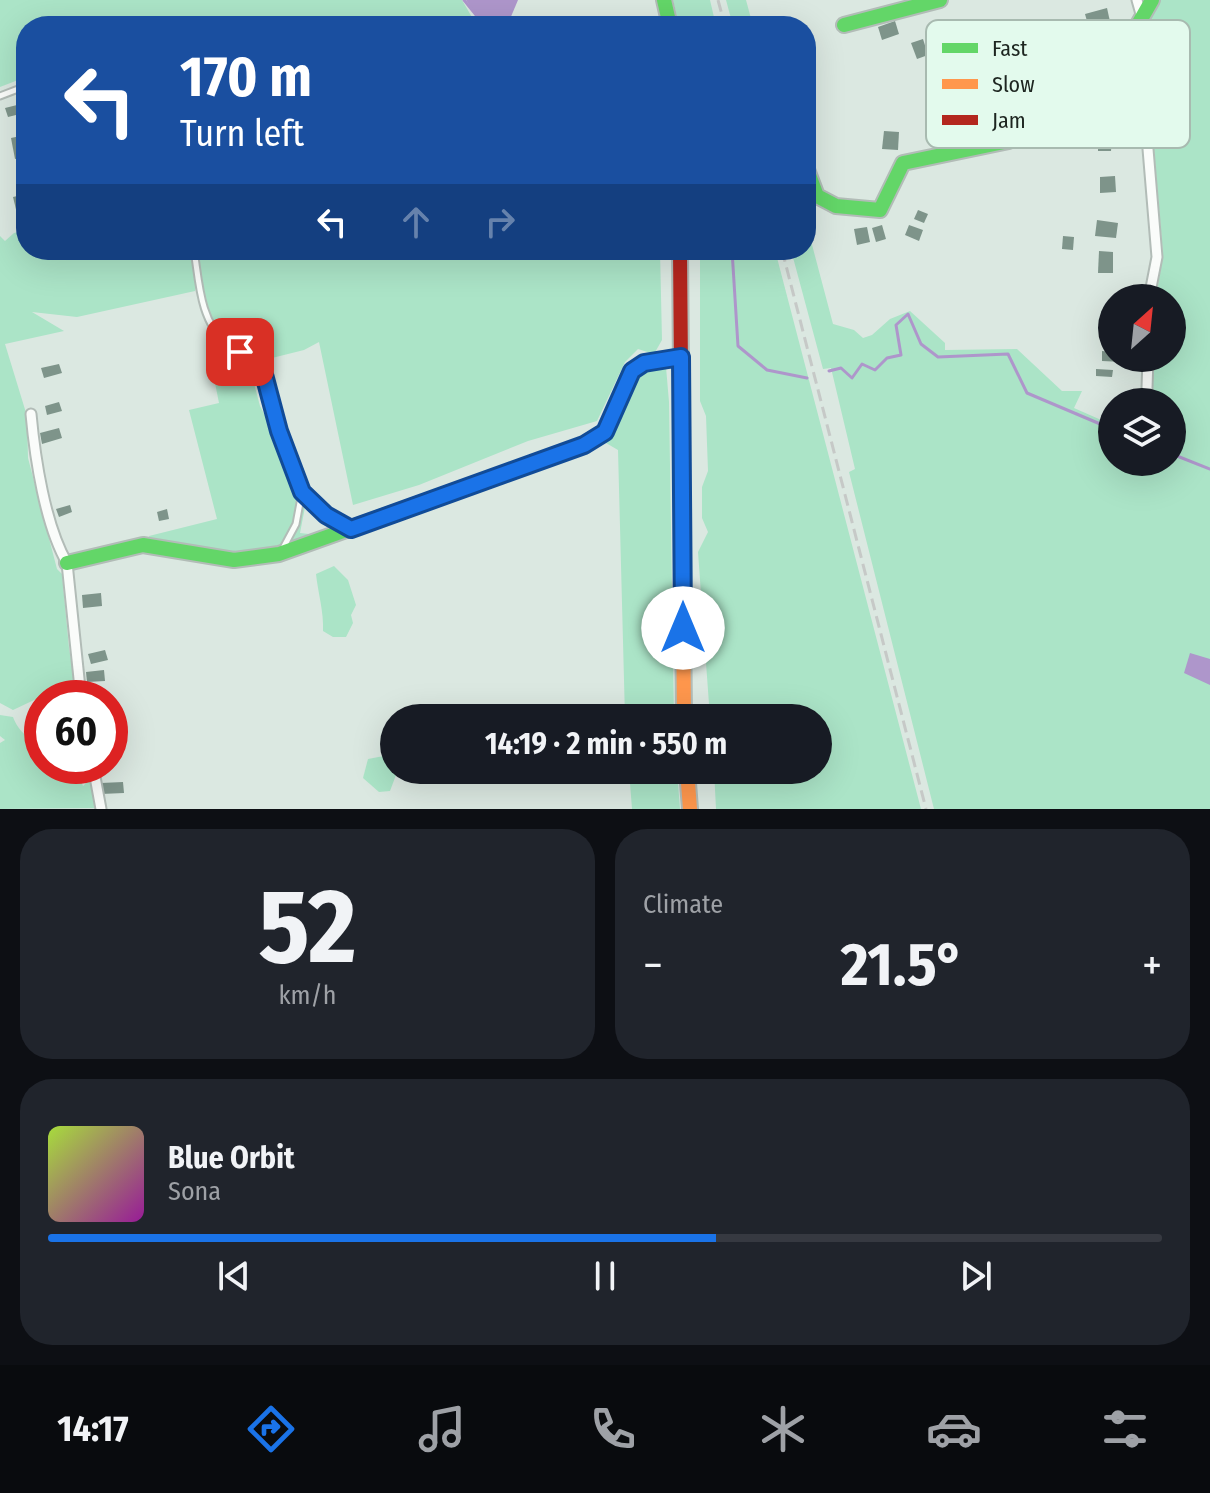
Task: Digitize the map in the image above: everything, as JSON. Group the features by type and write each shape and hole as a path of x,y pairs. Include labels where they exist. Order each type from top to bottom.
{"street":[{"path":"844,25 940,0"},
{"path":"1137,0 1142,18"},
{"path":"1142,18 1152,0"},
{"path":"816,193 836,206 880,210 903,163 975,148"},
{"path":"1148,148 1157,257 1152,284"},
{"path":"680,260 684,704"},
{"path":"67,563 143,545 234,560 279,554 584,445 605,432 632,371 644,363 681,357"},
{"path":"1147,388 1148,372"},
{"path":"31,414 35,456 58,548 67,563 79,680"},
{"path":"96,784 101,809"},
{"path":"688,784 690,809"}],"lane":[{"path":"196,260 210,324 228,344 262,367 279,431 302,492 326,515 351,529"},
{"path":"279,554 296,524 302,492"}],"green space":[{"path":"0,0 462,0 471,16 16,16 16,81 0,87"},
{"path":"673,0 710,0 714,16 677,16"},
{"path":"726,0 746,0 750,16 730,16"},
{"path":"1160,0 1210,0 1210,809 934,809 849,472 855,469 831,368 823,369 794,260 816,260 833,324 854,330 863,338 872,335 890,319 910,311 945,343 945,350 1017,349 1062,391 1082,391 1074,408 1098,419 1098,476 1186,476 1186,388 1152,388 1153,372 1186,372 1186,284 1158,284 1163,254 1154,150 1190,148 1190,20 1149,20"},
{"path":"16,232 16,260 193,260 197,284 195,291 77,317 32,312 64,331 5,344 27,416 28,458 57,569 62,574 75,680 24,680 24,705 13,710 0,703 0,236 5,241"},
{"path":"198,260 660,260 662,340 654,354 638,349 625,362 597,421 528,441 419,485 353,505 319,342 304,350 260,361 219,332 208,310"},
{"path":"700,260 778,260 921,809 716,809 715,784 832,784 832,704 709,704 698,552 708,532 702,518 702,487 708,471 706,416 700,401"},
{"path":"241,359 250,368 260,406 280,444 296,495 306,502 300,533 318,535 271,551 234,556 151,542 149,536 217,519 189,410 219,403 212,368"},
{"path":"666,367 669,402 674,704 625,704 618,450 606,443 634,377 646,369"},
{"path":"334,566 348,580 356,605 351,615 353,623 346,637 333,637 323,631 316,574"},
{"path":"0,715 13,717 24,733 24,784 92,784 97,808 0,809 0,743 5,740 0,736"},
{"path":"380,757 380,784 393,784 390,791 379,792 363,778 368,759"},
{"path":"630,784 678,784 680,809 632,809"}],"shaded area":[{"path":"466,0 518,0 511,16 476,16"},
{"path":"1190,653 1210,659 1210,685 1184,673"}],"building":[{"path":"1107,8 1110,20 1087,20 1085,14"},
{"path":"895,21 899,34 882,40 878,27"},
{"path":"923,39 926,56 917,59 911,43"},
{"path":"16,105 16,115 8,117 5,108"},
{"path":"884,131 899,132 898,150 882,149"},
{"path":"16,137 16,159 15,159 11,138"},
{"path":"1115,176 1116,192 1100,193 1100,177"},
{"path":"918,210 928,214 924,223 914,219"},
{"path":"1097,220 1118,223 1116,238 1095,236"},
{"path":"882,225 886,239 876,242 872,228"},
{"path":"909,225 923,230 919,241 905,235"},
{"path":"867,227 870,242 857,245 854,229"},
{"path":"1063,236 1074,237 1073,250 1062,249"},
{"path":"1099,251 1113,252 1113,273 1098,273"},
{"path":"59,364 62,373 44,378 41,368"},
{"path":"1096,369 1098,372 1113,372 1112,377 1096,376"},
{"path":"59,402 62,411 47,415 45,406"},
{"path":"59,428 62,438 42,444 40,433"},
{"path":"70,505 72,512 59,517 56,509"},
{"path":"167,509 169,519 159,521 157,512"},
{"path":"101,593 102,606 83,608 82,595"},
{"path":"105,650 108,660 91,664 88,654"},
{"path":"104,670 105,680 87,680 86,672"},
{"path":"101,784 123,784 124,793 101,794"}],"waterway":[{"path":"464,0 477,16"},
{"path":"733,260 738,346 767,370 807,378"},
{"path":"829,371 841,368 852,378 862,364 875,370 887,358 901,355 896,325 908,314 921,344 938,357 1008,354 1027,393 1098,423"},
{"path":"1186,460 1210,469"}],"railway":[{"path":"718,0 722,16"},
{"path":"785,260 926,809"}],"traffic: fast":[{"path":"664,0 668,16"},
{"path":"844,25 940,0"},
{"path":"1141,20 1152,0"},
{"path":"816,193 836,206 880,210 903,163 975,148"},
{"path":"67,563 143,545 234,560 279,554 584,445 605,432 632,371 644,363 681,357"}],"traffic: slow":[{"path":"683,612 684,704"},
{"path":"688,784 690,809"}],"traffic: jam":[{"path":"680,260 683,612"}],"route":[{"path":"240,352 262,367 279,431 302,492 326,515 351,529 584,445 605,432 632,371 644,363 681,357 683,628"}]}
